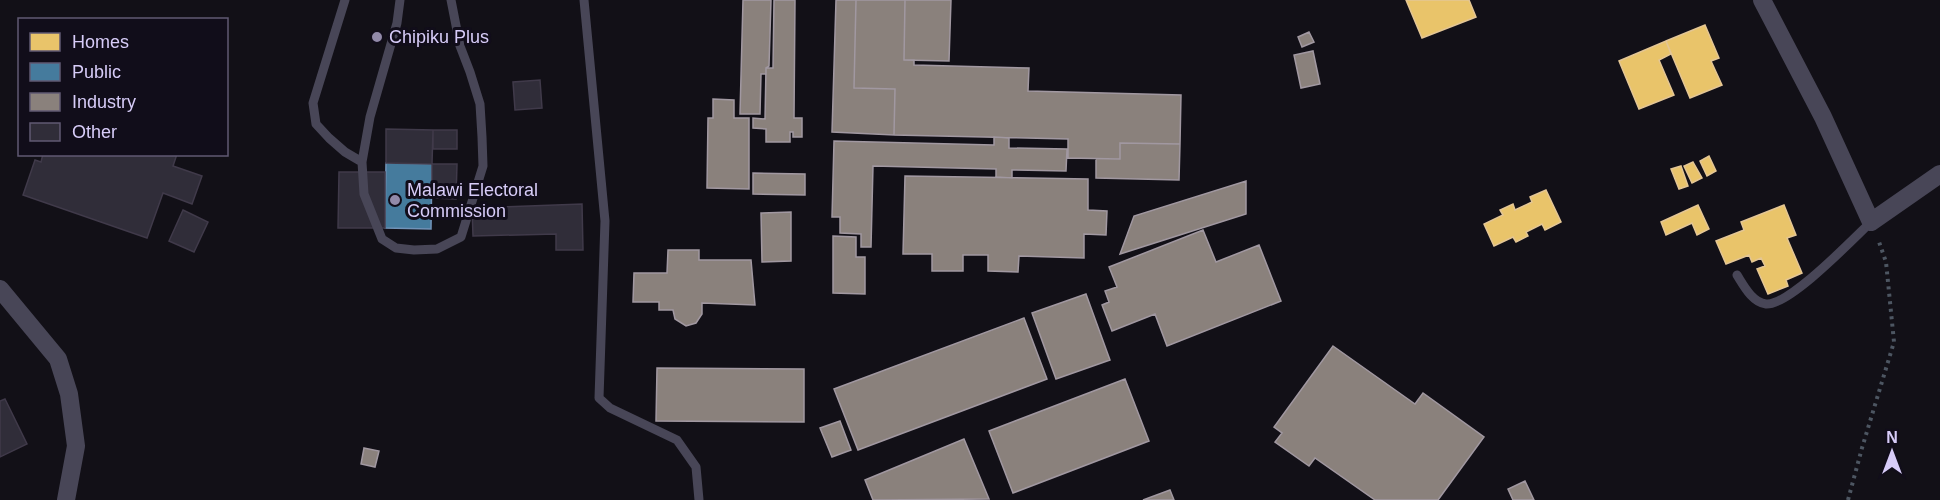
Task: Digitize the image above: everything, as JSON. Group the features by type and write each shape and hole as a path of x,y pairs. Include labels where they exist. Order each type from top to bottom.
{"street":[{"path":"1762,0 1823,117 1871,222 1940,174"},
{"path":"0,288 58,359 64,376 69,394 76,446 66,500"}],"lane":[{"path":"345,0 313,103 316,124 328,138 362,162"},
{"path":"400,0 397,23 370,117 362,162 364,194 382,239 396,248 414,250 436,249 461,237 483,166 480,104 460,46 451,0"},
{"path":"584,0 605,221 599,398 610,408 677,440 696,467 699,500"},
{"path":"1737,275 1753,298 1765,304 1777,302 1789,296 1818,272 1871,222"}],"path":[{"path":"1848,500 1894,342 1886,262 1871,222"}],"building: Homes":[{"path":"1406,0 1469,0 1476,17 1422,38"},
{"path":"1705,25 1719,58 1711,61 1722,85 1690,98 1666,41"},
{"path":"1666,41 1671,54 1659,60 1674,95 1639,109 1619,61"},
{"path":"1709,156 1716,171 1707,176 1700,161"},
{"path":"1693,162 1702,178 1692,183 1684,166"},
{"path":"1681,166 1688,186 1679,189 1671,169"},
{"path":"1546,190 1561,222 1545,230 1542,224 1526,232 1528,236 1516,242 1513,237 1494,246 1484,224 1503,215 1500,210 1513,204 1515,210 1532,202 1530,197"},
{"path":"1698,205 1709,229 1697,235 1692,223 1666,235 1661,222"},
{"path":"1784,205 1796,235 1787,238 1802,273 1786,280 1788,286 1768,294 1757,269 1765,266 1761,258 1752,262 1749,255 1726,264 1716,241 1744,230 1741,222"}],"building: Public":[{"path":"386,163 432,164 431,229 385,228"}],"building: Industry":[{"path":"743,0 771,0 769,66 766,68 766,74 761,74 760,114 740,114"},
{"path":"774,0 795,0 794,118 802,118 802,137 793,137 793,132 790,132 790,142 766,142 766,129 753,128 753,118 765,119 766,68 773,68"},
{"path":"836,0 856,0 854,88 895,89 894,135 832,132"},
{"path":"856,0 905,0 904,60 914,60 914,65 1029,68 1028,91 1181,95 1180,144 1120,143 1120,159 1068,158 1068,139 894,135 895,89 854,88"},
{"path":"905,0 951,0 949,61 904,60"},
{"path":"1309,32 1314,42 1302,47 1298,37"},
{"path":"1313,51 1320,84 1301,88 1294,55"},
{"path":"713,99 734,100 734,118 749,118 749,189 707,188 708,118 713,118"},
{"path":"994,137 1009,138 1009,148 1067,149 1066,171 1012,170 1012,178 996,177 996,169 873,166 871,247 861,247 861,234 840,233 840,217 832,217 834,141 994,145"},
{"path":"1120,143 1180,144 1179,180 1096,178 1096,159 1120,159"},
{"path":"753,173 805,174 805,195 753,194"},
{"path":"905,176 1088,179 1088,210 1107,211 1106,235 1084,234 1084,258 1019,256 1018,272 988,271 988,255 963,255 963,271 932,271 932,254 903,254"},
{"path":"1246,181 1246,214 1120,254 1134,216"},
{"path":"791,212 791,261 762,262 761,213"},
{"path":"1203,230 1216,262 1259,245 1281,301 1167,346 1155,314 1112,331 1102,305 1109,302 1105,291 1117,287 1109,267"},
{"path":"833,236 856,237 856,257 865,257 865,294 833,293"},
{"path":"668,250 699,250 699,260 751,260 755,305 702,303 702,314 696,323 686,326 675,319 673,310 659,310 659,302 633,302 634,273 667,273"},
{"path":"1086,294 1110,360 1056,379 1032,313"},
{"path":"1024,318 1047,379 858,450 834,389"},
{"path":"1333,346 1415,404 1423,393 1484,437 1438,500 1375,500 1315,458 1309,466 1275,442 1282,433 1274,427"},
{"path":"657,368 804,369 804,422 656,421"},
{"path":"1125,379 1149,441 1013,493 989,431"},
{"path":"840,421 851,450 832,457 820,428"},
{"path":"964,439 989,499 873,500 865,480"},
{"path":"364,448 379,451 375,467 361,464"},
{"path":"1525,481 1534,500 1513,500 1508,489"},
{"path":"1170,490 1174,500 1143,500"}],"building: Other":[{"path":"540,80 542,108 515,110 513,82"},
{"path":"386,129 433,130 432,164 386,163"},
{"path":"433,130 457,130 457,149 433,149"},
{"path":"42,156 176,156 173,166 202,176 192,204 163,193 147,238 23,195 35,160 41,162"},
{"path":"432,164 457,164 456,199 432,198"},
{"path":"339,172 385,172 385,228 338,228"},
{"path":"582,204 583,250 556,250 556,234 473,236 472,208"},
{"path":"183,210 208,222 194,252 169,241"},
{"path":"5,399 27,444 0,457 0,401"}],"place":[{"name":"Chipiku Plus","path":"377,37"},
{"name":"Malawi Electoral Commission","path":"395,200"}]}
